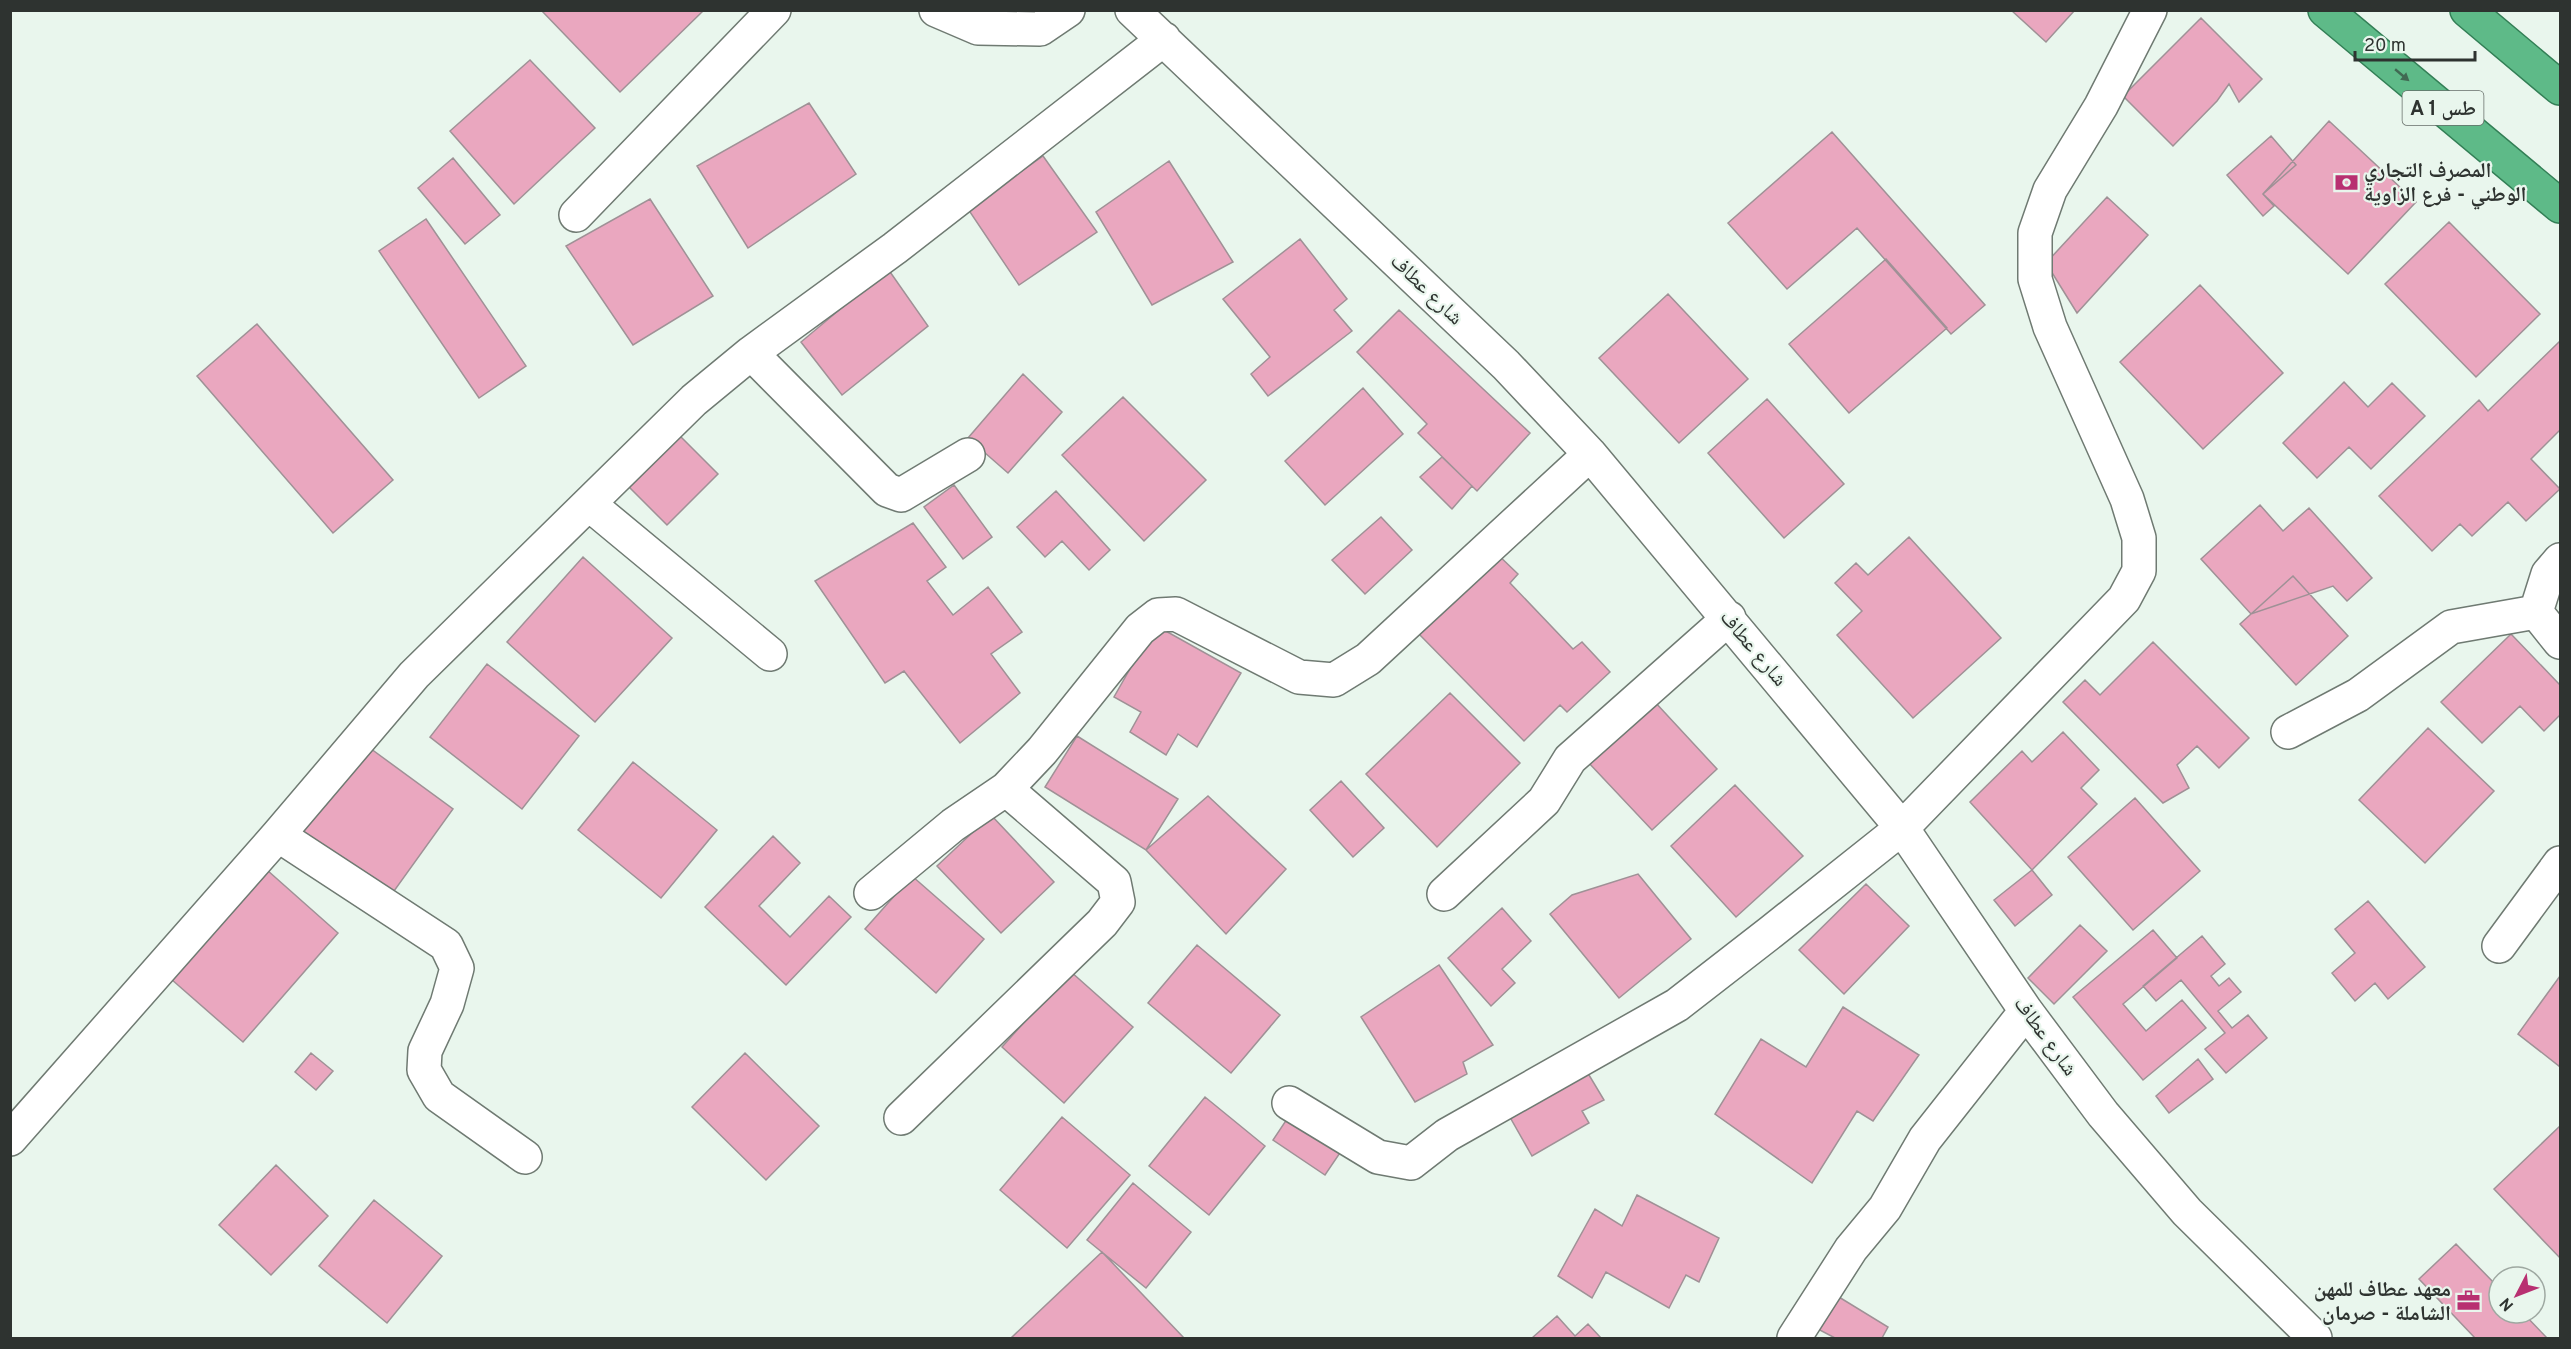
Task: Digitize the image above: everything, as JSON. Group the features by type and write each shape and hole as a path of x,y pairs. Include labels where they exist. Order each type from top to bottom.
{"highway":[{"name":"A 1 طس","path":"2325,10 2560,206"},
{"path":"2467,10 2560,88"}],"street":[{"path":"576,215 774,10"},
{"path":"936,10 978,28 1040,29 1068,10"},
{"name":"شارع عطاف","path":"1132,10 1506,365 1590,454 1902,828 2026,1011 2103,1114 2187,1212 2315,1338"},
{"path":"1289,1103 1378,1157 1411,1163 1447,1135 1677,1005 1902,828 2124,599 2139,571 2139,538 2127,499 2050,327 2035,279 2035,233 2050,190 2101,106 2150,10"},
{"path":"10,1139 278,835 414,675 694,400 752,353 895,248 1164,39"},
{"path":"752,353 887,490 901,495 968,455"},
{"path":"871,893 953,825 1006,789 1042,751 1140,629 1158,615 1176,614 1299,677 1334,680 1368,659 1590,454"},
{"path":"589,504 770,654"},
{"path":"2536,612 2548,574 2560,560"},
{"path":"2536,612 2560,642"},
{"path":"2288,732 2358,695 2451,627 2536,612"},
{"path":"1444,894 1544,801 1570,759 1729,618"},
{"path":"901,1118 1102,924 1118,902 1114,882 1006,789"},
{"path":"278,835 446,945 457,968 447,1004 425,1051 424,1070 439,1096 525,1157"},
{"path":"2499,946 2560,863"},
{"path":"1794,1338 1851,1249 1885,1208 1925,1139 2026,1011"}],"building":[{"path":"541,10 704,10 620,92"},
{"path":"2011,10 2075,10 2046,42"},
{"path":"2201,18 2262,79 2239,102 2229,84 2217,101 2173,146 2123,96"},
{"path":"530,60 595,128 514,204 450,131"},
{"path":"809,103 856,174 748,248 697,166"},
{"path":"2329,121 2416,202 2348,274 2263,194"},
{"path":"1832,132 1985,305 1951,334 1857,228 1787,289 1728,223"},
{"path":"2271,136 2296,165 2263,194 2274,206 2263,216 2227,175"},
{"path":"1043,156 1097,232 1019,285 968,209"},
{"path":"453,158 500,215 465,244 418,188"},
{"path":"1169,161 1233,262 1152,305 1096,212"},
{"path":"2107,197 2148,235 2077,313 2046,263"},
{"path":"650,199 713,296 633,345 566,246"},
{"path":"426,219 526,366 479,398 379,251"},
{"path":"2449,222 2540,314 2476,377 2385,284"},
{"path":"1300,239 1347,299 1334,310 1352,331 1268,396 1251,374 1270,357 1223,299"},
{"path":"1886,259 1947,328 1849,413 1789,344"},
{"path":"888,269 928,326 842,395 801,342"},
{"path":"2200,285 2283,373 2203,449 2120,362"},
{"path":"1668,294 1748,379 1679,443 1599,358"},
{"path":"1399,310 1530,433 1477,491 1418,433 1427,424 1357,352"},
{"path":"257,324 393,480 333,533 197,376"},
{"path":"2560,341 2560,430 2531,459 2560,489 2526,521 2508,502 2472,536 2460,524 2432,551 2379,496 2479,400 2488,411"},
{"path":"1023,374 1062,412 1008,473 968,438"},
{"path":"2344,382 2368,407 2392,383 2425,416 2371,469 2349,447 2317,478 2283,443"},
{"path":"1363,388 1403,434 1325,505 1285,461"},
{"path":"1123,397 1206,480 1144,541 1062,455"},
{"path":"1767,399 1844,484 1784,538 1708,453"},
{"path":"678,434 718,474 667,525 627,485"},
{"path":"1442,457 1472,486 1452,509 1420,477"},
{"path":"954,485 992,537 963,559 924,507"},
{"path":"1056,491 1110,550 1089,570 1062,541 1045,557 1017,527"},
{"path":"2260,505 2283,531 2309,508 2372,578 2347,601 2333,586 2251,614 2201,559"},
{"path":"1381,517 1412,550 1365,594 1332,560"},
{"path":"913,523 946,567 927,581 953,615 988,587 1022,632 991,654 1020,693 960,743 904,671 885,683 815,581"},
{"path":"1909,537 2001,638 1913,718 1837,635 1862,611 1835,583 1856,563 1868,575"},
{"path":"1493,550 1518,574 1510,583 1573,649 1582,642 1610,672 1567,712 1560,705 1524,741 1417,632"},
{"path":"583,557 672,638 595,722 507,642"},
{"path":"2293,576 2348,636 2296,685 2240,624"},
{"path":"1155,625 1241,673 1197,747 1178,734 1166,755 1130,732 1141,712 1114,697"},
{"path":"2511,634 2560,685 2560,715 2544,731 2520,706 2482,743 2441,702"},
{"path":"2153,642 2249,738 2219,768 2197,746 2177,765 2189,788 2163,803 2063,702 2085,680 2100,695"},
{"path":"487,664 579,736 522,809 430,737"},
{"path":"1450,693 1520,763 1437,847 1366,774"},
{"path":"1654,701 1717,769 1652,830 1587,761"},
{"path":"2428,728 2494,791 2425,863 2359,800"},
{"path":"2063,732 2099,770 2081,788 2097,804 2032,870 1970,802 2022,751 2032,762"},
{"path":"1077,736 1178,799 1146,850 1045,787"},
{"path":"363,743 453,809 389,898 298,832"},
{"path":"633,762 717,830 661,898 578,830"},
{"path":"1341,781 1384,828 1353,857 1310,810"},
{"path":"1735,785 1803,856 1736,917 1671,846"},
{"path":"1208,796 1286,869 1226,934 1146,850"},
{"path":"2135,798 2200,871 2133,930 2068,857"},
{"path":"991,815 1054,882 1001,933 937,866"},
{"path":"773,836 800,863 759,906 790,937 829,896 851,917 786,985 705,907"},
{"path":"267,870 338,933 243,1042 171,979"},
{"path":"2032,870 2052,895 2015,926 1994,900"},
{"path":"1638,874 1691,939 1619,998 1550,914 1572,895"},
{"path":"912,876 984,939 936,993 865,929"},
{"path":"1866,884 1909,926 1844,994 1799,950"},
{"path":"2368,901 2425,967 2388,999 2375,983 2355,1001 2332,973 2355,953 2335,929"},
{"path":"1502,908 1531,941 1502,969 1515,983 1491,1006 1448,958"},
{"path":"2080,925 2107,951 2054,1004 2028,978"},
{"path":"2153,930 2177,958 2123,1004 2146,1031 2182,1000 2206,1028 2143,1080 2073,997"},
{"path":"2202,936 2225,964 2211,976 2219,986 2229,978 2241,992 2218,1011 2232,1028 2248,1015 2267,1038 2226,1073 2205,1049 2225,1033 2181,980 2156,1001 2143,986"},
{"path":"1197,945 1280,1015 1231,1073 1148,1003"},
{"path":"1439,965 1493,1045 1463,1062 1467,1074 1415,1102 1361,1017"},
{"path":"1070,971 1133,1027 1064,1103 1002,1047"},
{"path":"2560,976 2560,1064 2559,1066 2518,1034"},
{"path":"1843,1007 1919,1055 1873,1121 1857,1111 1812,1183 1715,1114 1761,1039 1806,1067"},
{"path":"311,1053 333,1071 316,1090 295,1072"},
{"path":"745,1053 819,1126 766,1180 692,1107"},
{"path":"1577,1055 1604,1100 1582,1111 1589,1123 1532,1156 1498,1096"},
{"path":"2198,1059 2213,1079 2169,1113 2156,1096"},
{"path":"1205,1097 1265,1146 1209,1215 1149,1166"},
{"path":"1293,1110 1346,1144 1325,1175 1273,1140"},
{"path":"1062,1117 1130,1175 1067,1248 1000,1190"},
{"path":"2560,1126 2560,1258 2494,1189"},
{"path":"276,1165 328,1216 271,1275 219,1225"},
{"path":"1133,1183 1191,1232 1146,1288 1087,1240"},
{"path":"1637,1195 1719,1238 1699,1282 1686,1275 1669,1308 1606,1272 1592,1298 1558,1276 1595,1209 1622,1226"},
{"path":"374,1200 442,1256 387,1323 319,1266"},
{"name":"معهد عطاف للمهن الشاملة - صرمان","path":"2456,1244 2487,1276 2487,1325 2535,1325 2547,1338 2475,1338 2419,1279"},
{"path":"1102,1252 1184,1338 1011,1338"},
{"path":"1834,1294 1888,1327 1882,1338 1835,1338 1814,1327"},
{"path":"1557,1316 1575,1336 1588,1324 1601,1338 1532,1338"}],"place":[{"name":"المصرف التجاري الوطني - فرع الزاوية","path":"2346,182"},
{"name":"معهد عطاف للمهن الشاملة - صرمان","path":"2469,1301"}]}
